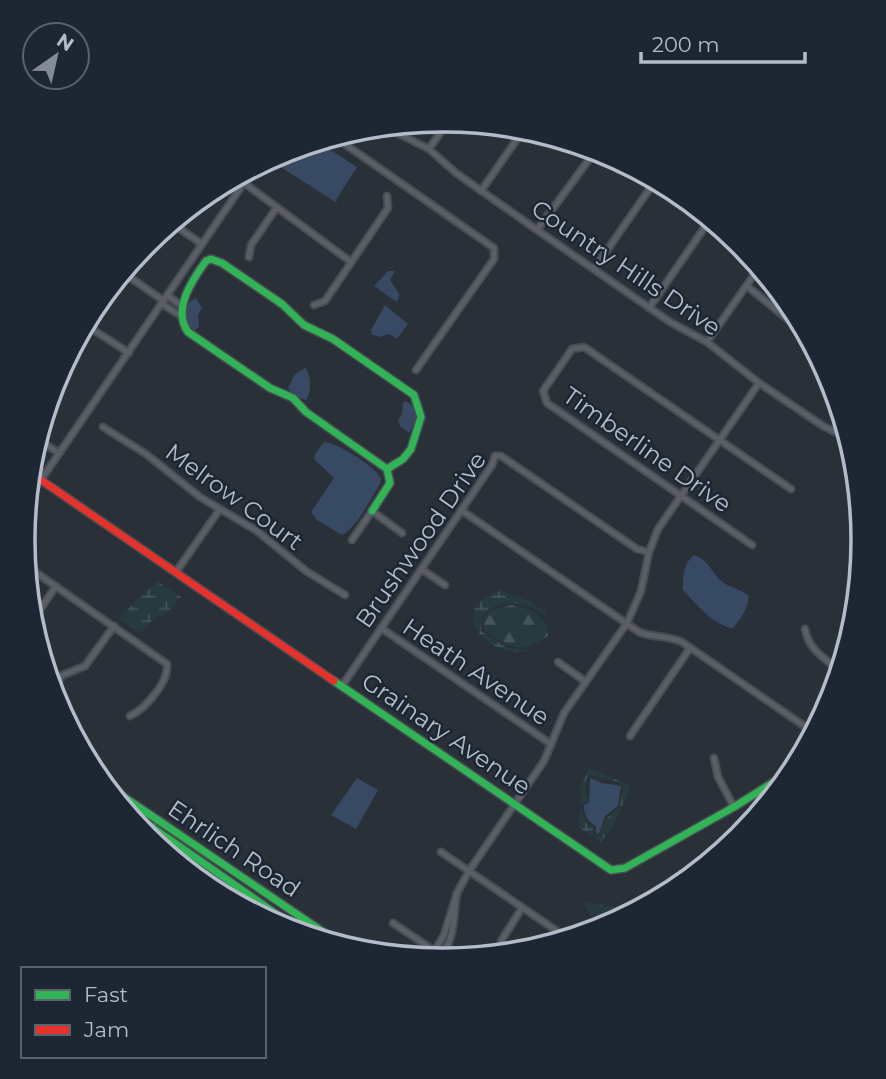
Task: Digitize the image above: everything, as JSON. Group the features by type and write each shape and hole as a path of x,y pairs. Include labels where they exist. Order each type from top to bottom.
{"street":[{"path":"429,149 441,132"},
{"name":"Country Hills Drive","path":"399,134 429,149 481,191 649,307 707,342 759,383 822,426 837,433"},
{"path":"481,191 518,138"},
{"path":"344,143 494,248 494,259 416,370"},
{"path":"537,230 589,159"},
{"path":"244,183 351,262"},
{"path":"38,484 243,184"},
{"path":"594,269 650,188"},
{"path":"314,305 325,301 388,208 387,196"},
{"path":"249,257 251,245 277,207"},
{"path":"649,307 705,227"},
{"path":"180,229 202,244"},
{"path":"352,540 390,482 387,469 306,412 293,398 270,388 188,332 183,326 182,306 202,265 217,260 282,304 304,326 333,339 408,390 418,402 420,424 408,454 387,469"},
{"path":"707,342 754,275"},
{"path":"130,277 165,300 181,316"},
{"path":"747,286 784,316"},
{"path":"165,300 182,306"},
{"path":"93,330 129,352"},
{"name":"Timberline Drive","path":"752,545 547,403 543,391 572,349 584,347 791,489"},
{"path":"437,948 444,935 457,893 469,871 544,761 564,713 626,623 641,591 649,552 659,529 759,383"},
{"name":"Melrow Court","path":"103,427 136,447 184,486 257,531 306,571 345,595"},
{"path":"47,445 60,453"},
{"name":"Brushwood Drive","path":"342,686 492,465 495,456 501,456 637,549 649,552"},
{"name":"Grainary Avenue","path":"41,480 611,870 625,869 769,785"},
{"path":"176,572 220,509"},
{"path":"461,510 626,623 646,635 673,638 805,727"},
{"path":"372,511 402,533"},
{"path":"421,569 445,585"},
{"path":"37,573 167,664 168,671 158,689 142,711 130,716"},
{"path":"41,608 56,586"},
{"path":"60,679 85,666 114,626"},
{"name":"Heath Avenue","path":"381,628 551,744"},
{"path":"805,629 812,648 831,664"},
{"path":"630,736 690,648"},
{"path":"558,662 586,682"},
{"path":"714,758 718,777 734,807"},
{"name":"Ehrlich Road","path":"129,801 316,927"},
{"path":"153,826 158,820"},
{"name":"Ehrlich Road","path":"159,832 264,906"},
{"path":"441,852 557,931"},
{"path":"446,948 455,927 457,893"},
{"path":"501,941 522,908"},
{"path":"393,923 424,947"}],"green space":[{"path":"157,581 181,597 164,616 155,617 141,633 118,619"},
{"path":"500,591 530,601 546,613 545,616 522,604 505,603 482,615 481,631 507,648 529,650 515,652 501,649 478,632 473,621 474,610 483,599"},
{"path":"512,605 532,611 542,618 548,636 529,646 515,647 484,630 484,617 492,610"},
{"path":"590,768 631,786 615,823 601,842 578,827 581,809 586,823 593,828 594,835 599,836 607,818 620,807 623,785 589,775 586,780 586,801 582,804 580,788"},
{"path":"583,902 618,907 594,918"}],"water":[{"path":"327,148 357,167 336,200 337,203 280,166"},
{"path":"388,271 395,271 390,280 399,294 397,302 374,286"},
{"path":"196,298 202,308 198,315 199,327 194,331 187,323 185,313 188,305"},
{"path":"385,305 408,324 397,339 389,334 379,337 372,334 371,330"},
{"path":"305,368 310,384 306,400 294,396 288,388 295,374"},
{"path":"406,401 414,407 417,419 409,433 398,421"},
{"path":"324,442 356,456 381,478 358,520 342,535 317,520 311,512 334,478 314,459"},
{"path":"694,555 706,562 722,582 749,596 746,609 733,628 712,619 683,590 684,571"},
{"path":"357,778 378,790 356,829 331,815"},
{"path":"590,778 621,786 618,806 605,816 599,834 584,811 584,805 589,802"}],"traffic: fast":[{"path":"372,511 390,483 387,469 306,412 293,398 270,388 188,332 182,314 183,305 190,286 206,261 211,259 222,263 282,304 304,325 333,339 414,395 421,417 411,449 403,459 387,469"},
{"path":"334,681 611,870 625,868 769,785"},
{"path":"129,801 316,927"},
{"path":"160,833 264,906"}],"traffic: jam":[{"path":"41,480 334,681"}]}
